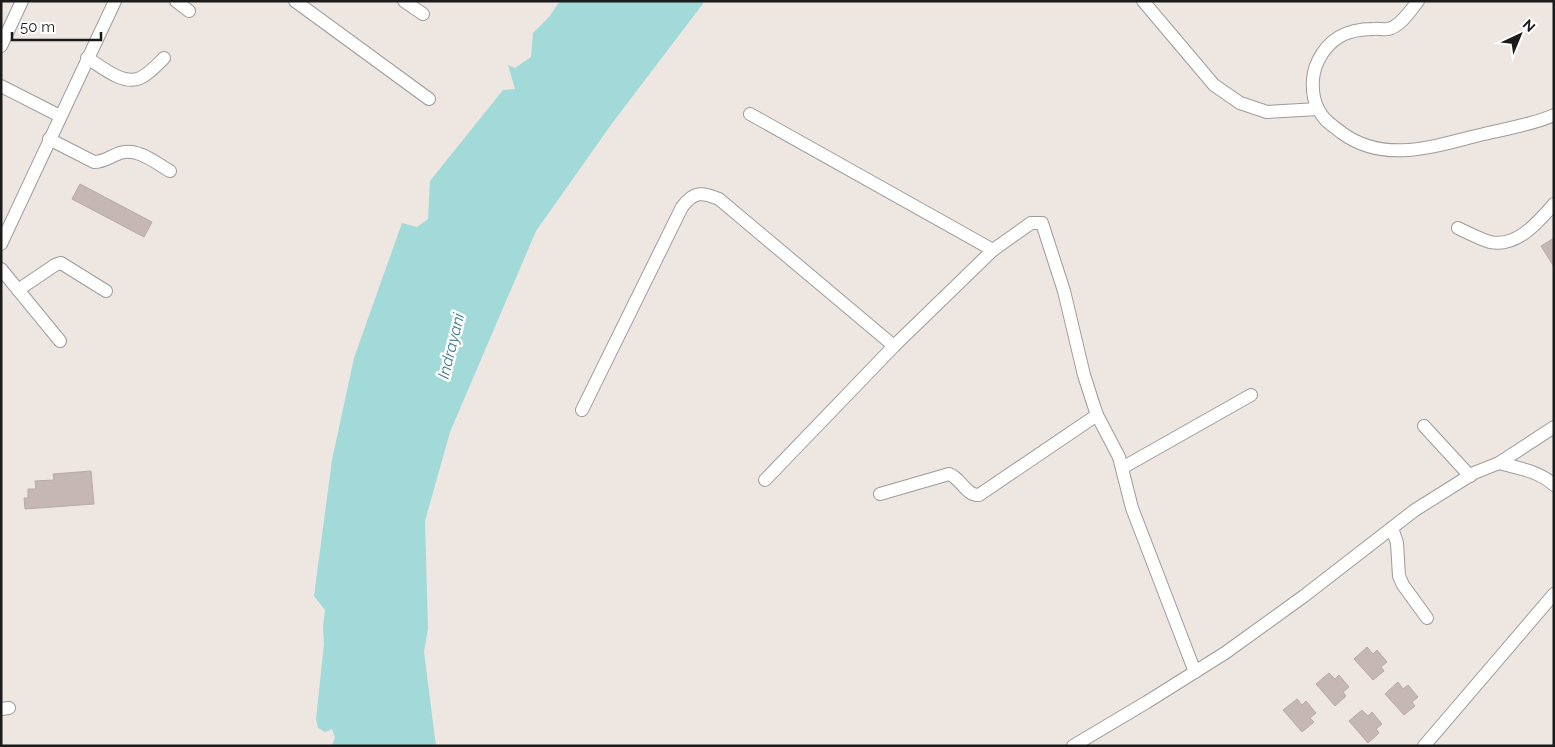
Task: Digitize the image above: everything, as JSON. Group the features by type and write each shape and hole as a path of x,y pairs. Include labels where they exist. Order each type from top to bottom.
{"street":[{"path":"1,46 22,1"},
{"path":"1,244 115,1"},
{"path":"176,1 189,11"},
{"path":"295,1 429,99"},
{"path":"404,1 422,14"},
{"path":"1143,1 1214,85 1240,104 1267,112 1318,109"},
{"path":"1418,1 1402,20 1388,29 1358,30 1344,33 1325,48 1313,72 1313,87 1318,109 1324,119 1354,141 1379,149 1408,151 1523,126 1554,115"},
{"path":"87,58 121,78 133,80 146,75 164,58"},
{"path":"1,86 60,116"},
{"path":"750,114 993,250"},
{"path":"49,139 94,162 99,162 121,152 128,151 135,152 170,171"},
{"path":"582,410 682,207 696,195 706,194 719,199 894,346"},
{"path":"1458,228 1491,242 1506,241 1526,233 1554,204"},
{"path":"765,480 894,346 993,250 1031,223 1042,223 1064,291 1084,375 1097,415 1112,442 1122,468 1132,508 1195,672"},
{"path":"18,290 55,265 62,263 106,291"},
{"path":"1,270 60,341"},
{"path":"1122,468 1251,395"},
{"path":"880,494 949,474 957,479 970,494 974,496 979,495 1097,415"},
{"path":"1424,426 1470,476"},
{"path":"1073,746 1225,653 1304,596 1415,510 1470,476 1499,462 1554,427"},
{"path":"1499,462 1536,473 1554,485"},
{"path":"1392,528 1398,551 1400,576 1403,585 1427,618"},
{"path":"1424,746 1554,594"}],"water":[{"name":"Indrayani","path":"560,1 705,1 613,122 536,231 450,432 425,521 428,629 424,652 436,746 332,746 335,738 332,729 325,732 318,728 316,719 324,644 325,610 314,596 332,460 354,358 402,223 417,227 428,219 430,181 503,90 515,89 508,65 515,68 531,57 533,33 549,17"}],"building":[{"path":"80,184 152,222 144,237 72,199"},
{"path":"1554,238 1554,267 1541,246"},
{"path":"91,471 94,504 25,509 24,498 28,498 28,489 36,489 35,481 54,480 53,474"},
{"path":"1367,647 1373,654 1377,650 1387,662 1381,667 1384,671 1373,680 1354,659"},
{"path":"1329,673 1335,679 1339,675 1349,687 1343,692 1346,696 1335,706 1316,684"},
{"path":"1398,682 1403,689 1408,685 1418,697 1412,702 1415,706 1404,715 1385,694"},
{"path":"1297,699 1302,705 1306,701 1316,713 1310,718 1314,722 1302,732 1283,710"},
{"path":"1362,710 1368,716 1372,712 1382,724 1376,729 1379,733 1368,743 1349,721"}]}
